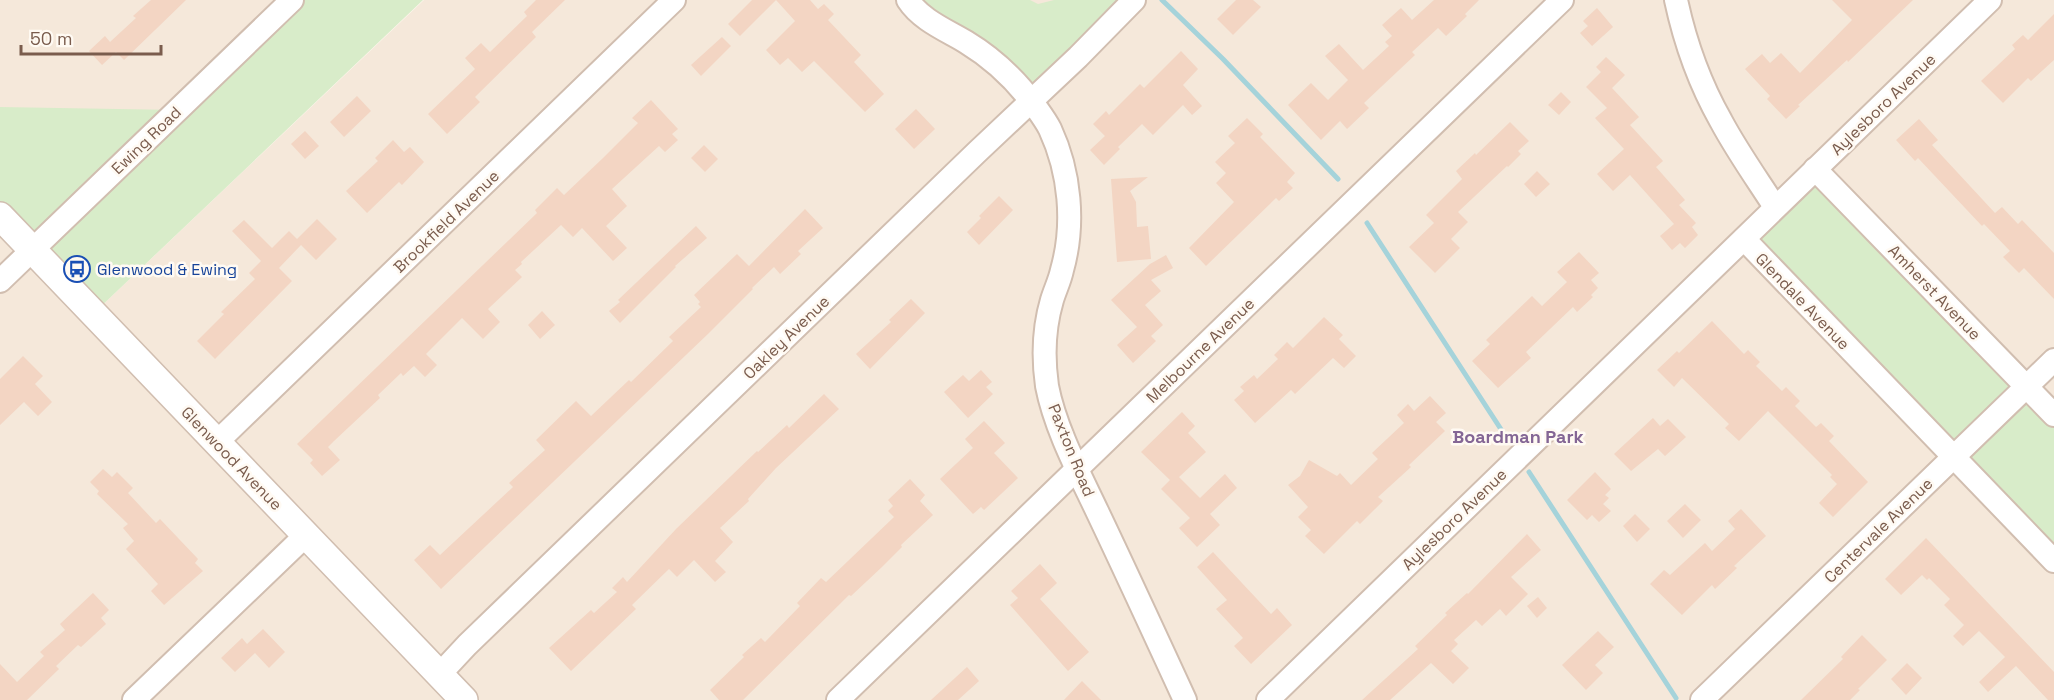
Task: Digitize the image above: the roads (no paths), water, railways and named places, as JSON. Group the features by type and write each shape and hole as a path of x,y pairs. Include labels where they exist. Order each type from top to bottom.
{"street":[{"name":"Ewing Road","path":"0,281 292,0"},
{"name":"Brookfield Avenue","path":"217,442 675,0"},
{"name":"Paxton Road","path":"908,0 925,18 968,43 1017,82 1049,126 1062,159 1070,214 1063,270 1048,320 1045,363 1047,386 1057,422 1077,469 1185,700"},
{"name":"Oakley Avenue","path":"439,675 476,636 1078,57 1134,0"},
{"name":"Melbourne Avenue","path":"838,700 1562,0"},
{"path":"1676,0 1689,48 1721,121 1775,207"},
{"name":"Aylesboro Avenue","path":"1775,207 1990,0"},
{"name":"Amherst Avenue","path":"1815,169 2054,415"},
{"name":"Glendale Avenue","path":"1775,207 1744,239 2054,561"},
{"name":"Glenwood Avenue","path":"0,216 464,700"},
{"name":"Aylesboro Avenue","path":"1268,700 1744,239"},
{"name":"Centervale Avenue","path":"1702,700 2054,360"},
{"path":"134,700 306,535"}],"waterway":[{"path":"1162,0 1223,59 1338,179"},
{"path":"1367,223 1506,437"},
{"path":"1529,472 1676,698"}],"place":[{"name":"Glenwood & Ewing","path":"77,269"}],"district":[{"name":"Boardman Park","path":"1518,437"}]}
